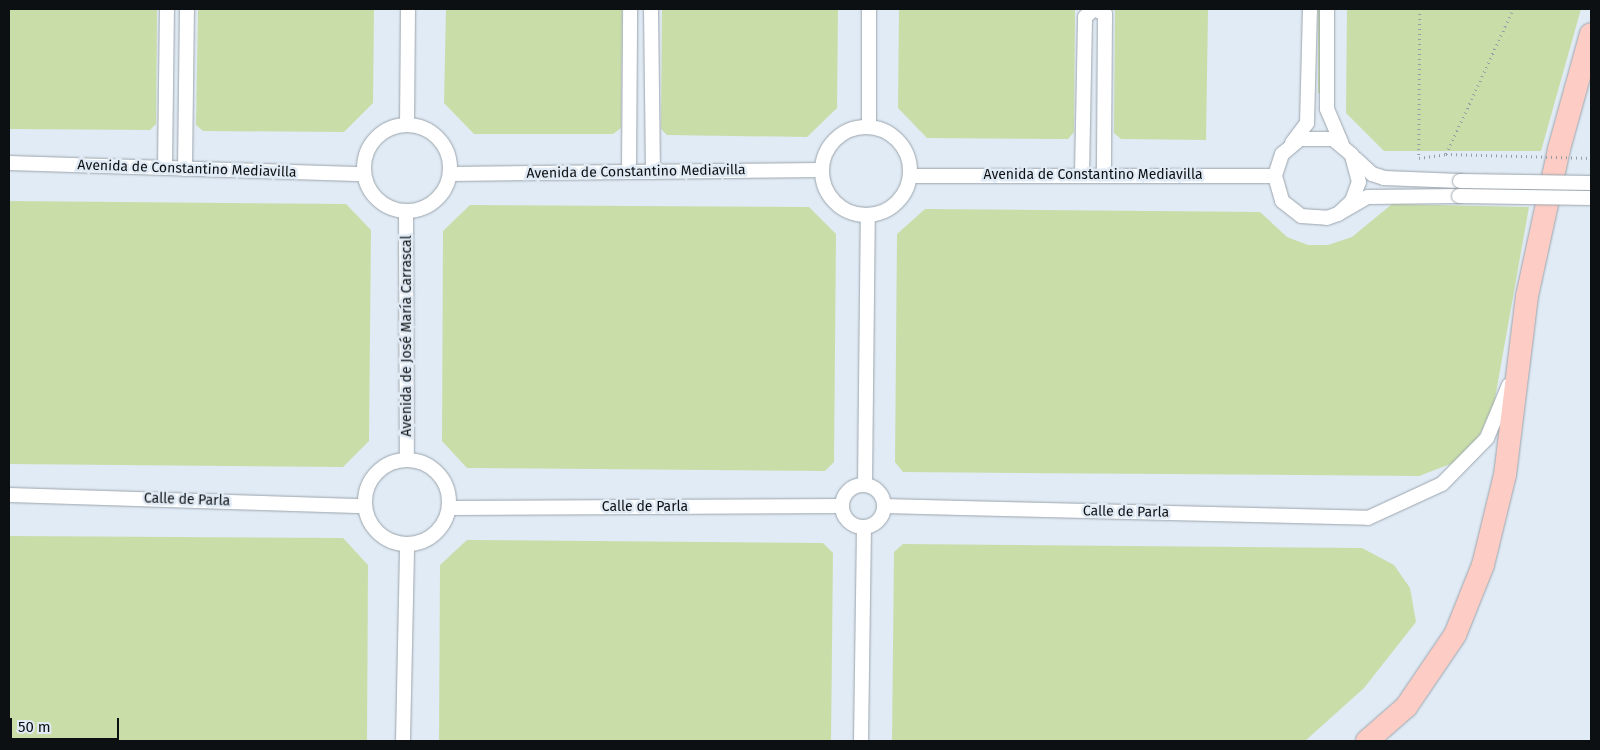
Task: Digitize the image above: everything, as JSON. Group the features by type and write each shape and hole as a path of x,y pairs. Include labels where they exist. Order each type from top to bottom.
{"main road":[{"path":"1367,741 1406,707 1455,635 1483,565 1505,475 1516,368 1559,149 1591,34"}],"street":[{"path":"165,168 166,9"},
{"path":"185,168 187,9"},
{"path":"407,124 408,9"},
{"path":"629,171 630,9"},
{"path":"650,9 653,172"},
{"path":"869,9 869,127"},
{"path":"1082,175 1085,17 1094,9 1105,14 1104,175"},
{"path":"1310,9 1307,123 1290,145 1275,176 1282,200 1301,216 1314,219 1338,214 1368,197 1591,198"},
{"path":"1327,9 1327,109 1347,150 1359,182 1352,200 1338,214"},
{"path":"407,124 422,127 440,140 450,159 450,174 440,197 425,208 406,211 383,204 364,174 368,150 375,139 407,124"},
{"path":"869,127 888,133 903,147 910,176 896,204 868,215 839,206 826,190 822,170 833,142 849,130 869,127"},
{"path":"1290,145 1322,136 1347,150 1372,174 1384,178 1591,183"},
{"name":"Avenida de Constantino Mediavilla","path":"9,164 364,174"},
{"name":"Avenida de Constantino Mediavilla","path":"450,174 822,170"},
{"name":"Avenida de Constantino Mediavilla","path":"910,176 1275,176"},
{"name":"Avenida de José María Carrascal","path":"406,211 407,460"},
{"path":"865,485 868,215"},
{"name":"Calle de Parla","path":"884,506 1368,518 1442,484 1487,438 1516,368"},
{"path":"407,460 434,470 448,493 449,508 439,530 408,544 384,538 368,518 365,506 369,486 381,469 407,460"},
{"path":"865,485 877,491 884,506 876,523 864,527 849,523 842,506 847,492 865,485"},
{"name":"Calle de Parla","path":"9,495 365,506"},
{"name":"Calle de Parla","path":"449,508 842,506"},
{"path":"861,741 864,527"},
{"path":"403,741 408,544"}],"path":[{"path":"1420,9 1419,158 1446,154 1591,158"},
{"path":"1446,154 1513,9"}],"green space":[{"path":"9,9 157,9 156,124 150,130 9,129"},
{"path":"198,9 374,9 373,103 344,132 203,131 196,125"},
{"path":"446,9 622,9 621,128 613,134 474,134 444,103"},
{"path":"662,9 838,9 837,108 807,137 667,135 661,129"},
{"path":"899,9 1075,9 1074,132 1068,139 927,138 898,108"},
{"path":"1115,9 1208,9 1206,140 1121,139 1114,133"},
{"path":"1318,9 1320,9 1320,93 1318,93"},
{"path":"1347,9 1581,9 1541,151 1384,151 1346,113"},
{"path":"9,201 346,204 371,230 369,441 343,467 9,464"},
{"path":"1392,204 1529,207 1494,404 1478,438 1453,463 1419,476 903,472 895,462 897,234 925,209 1260,212 1287,237 1308,245 1328,245 1352,237"},
{"path":"470,205 809,207 836,234 834,462 825,471 467,468 442,441 443,231"},
{"path":"9,536 343,538 368,565 367,741 9,741"},
{"path":"467,540 823,543 833,553 831,741 439,741 440,565"},
{"path":"903,544 1362,548 1394,565 1410,588 1416,622 1364,688 1305,741 892,741 894,552"}]}
